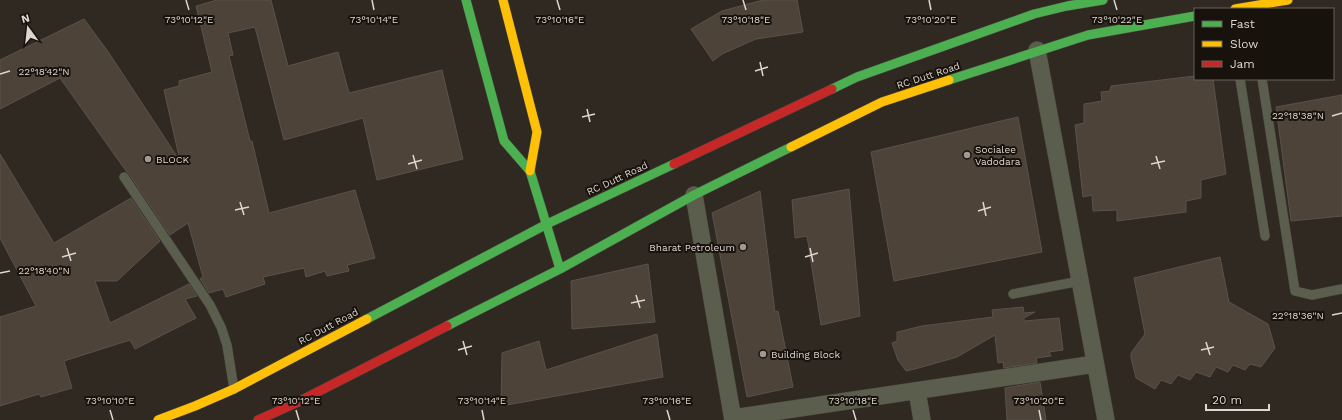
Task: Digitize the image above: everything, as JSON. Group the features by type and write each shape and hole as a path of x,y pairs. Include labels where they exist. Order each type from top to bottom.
{"main road":[{"path":"466,0 504,141 530,171 560,269"},
{"path":"503,0 537,132 530,171"},
{"name":"RC Dutt Road","path":"158,420 234,389 547,224 857,76 1034,14 1067,6 1104,0"},
{"path":"1251,8 1288,0"},
{"name":"RC Dutt Road","path":"258,420 296,403 560,269 694,194 882,102 1037,50 1088,35 1194,16"}],"street":[{"path":"1037,50 1106,420"},
{"path":"694,194 733,419 1095,364"},
{"path":"917,391 922,420"}],"lane":[{"path":"1240,80 1265,236"},
{"path":"1262,80 1295,291 1312,295 1342,289"},
{"path":"124,177 210,305 228,345 234,389"},
{"path":"1013,294 1080,282"}],"building":[{"path":"217,0 271,0 288,66 338,52 349,93 442,70 463,159 377,180 363,118 284,140 255,27 228,33 233,55 229,56 250,141 252,141 269,213 355,190 375,258 347,265 349,271 327,276 325,271 306,277 304,268 263,277 265,284 226,297 223,289 209,293 200,279 203,277 188,223 170,235 129,174 60,78 0,109 0,60 84,19 109,53 180,161 164,90 179,86 179,81 212,72 196,6"},
{"path":"763,0 797,0 803,32 756,39 722,54 713,61 691,29 722,11"},
{"path":"1194,76 1194,80 1213,80 1226,174 1201,180 1201,198 1186,201 1186,212 1117,221 1117,210 1093,211 1092,195 1083,197 1075,125 1084,123 1084,104 1102,101 1101,92 1110,91 1111,86"},
{"path":"1342,95 1342,216 1291,221 1276,107"},
{"path":"1018,117 1042,252 894,281 871,152"},
{"path":"0,154 54,243 131,198 160,241 117,281 95,281 110,323 189,284 197,296 185,299 196,318 135,349 130,340 64,361 72,388 41,397 39,394 0,406 0,317 36,306 0,238"},
{"path":"849,189 860,316 821,325 807,236 795,238 792,200"},
{"path":"760,191 775,312 778,311 793,387 747,397 712,213"},
{"path":"1220,257 1229,302 1268,324 1275,348 1261,367 1250,364 1245,370 1233,365 1228,372 1216,367 1210,377 1196,372 1190,380 1178,375 1171,384 1161,380 1155,389 1136,378 1131,353 1145,334 1134,278"},
{"path":"648,264 655,322 572,329 571,281"},
{"path":"1023,307 1024,313 1035,312 1024,318 1024,321 1059,318 1063,350 1049,352 1051,356 1036,358 1037,363 1004,368 1003,362 998,363 995,335 957,357 906,371 898,360 892,343 897,341 897,332 922,326 993,317 992,310"},
{"path":"657,334 663,377 501,406 502,353 539,341 546,370"},
{"path":"1040,382 1046,420 1007,420 1005,388"}],"traffic: fast":[{"path":"466,0 504,141 530,171 560,269"},
{"path":"832,89 857,77 1034,14 1067,6 1103,0"},
{"path":"949,80 1088,35 1194,16"},
{"path":"447,326 560,269 694,195 791,147"},
{"path":"367,319 547,224 674,164"}],"traffic: slow":[{"path":"503,0 537,132 530,171"},
{"path":"1241,8 1288,0"},
{"path":"791,147 882,102 949,80"},
{"path":"158,420 234,389 367,319"}],"traffic: jam":[{"path":"674,164 832,89"},
{"path":"258,420 296,403 447,326"}],"place":[{"name":"Socialee Vadodara","path":"967,155"},
{"name":"BLOCK","path":"148,159"},
{"name":"Bharat Petroleum","path":"743,247"},
{"name":"Building Block","path":"763,354"}]}
